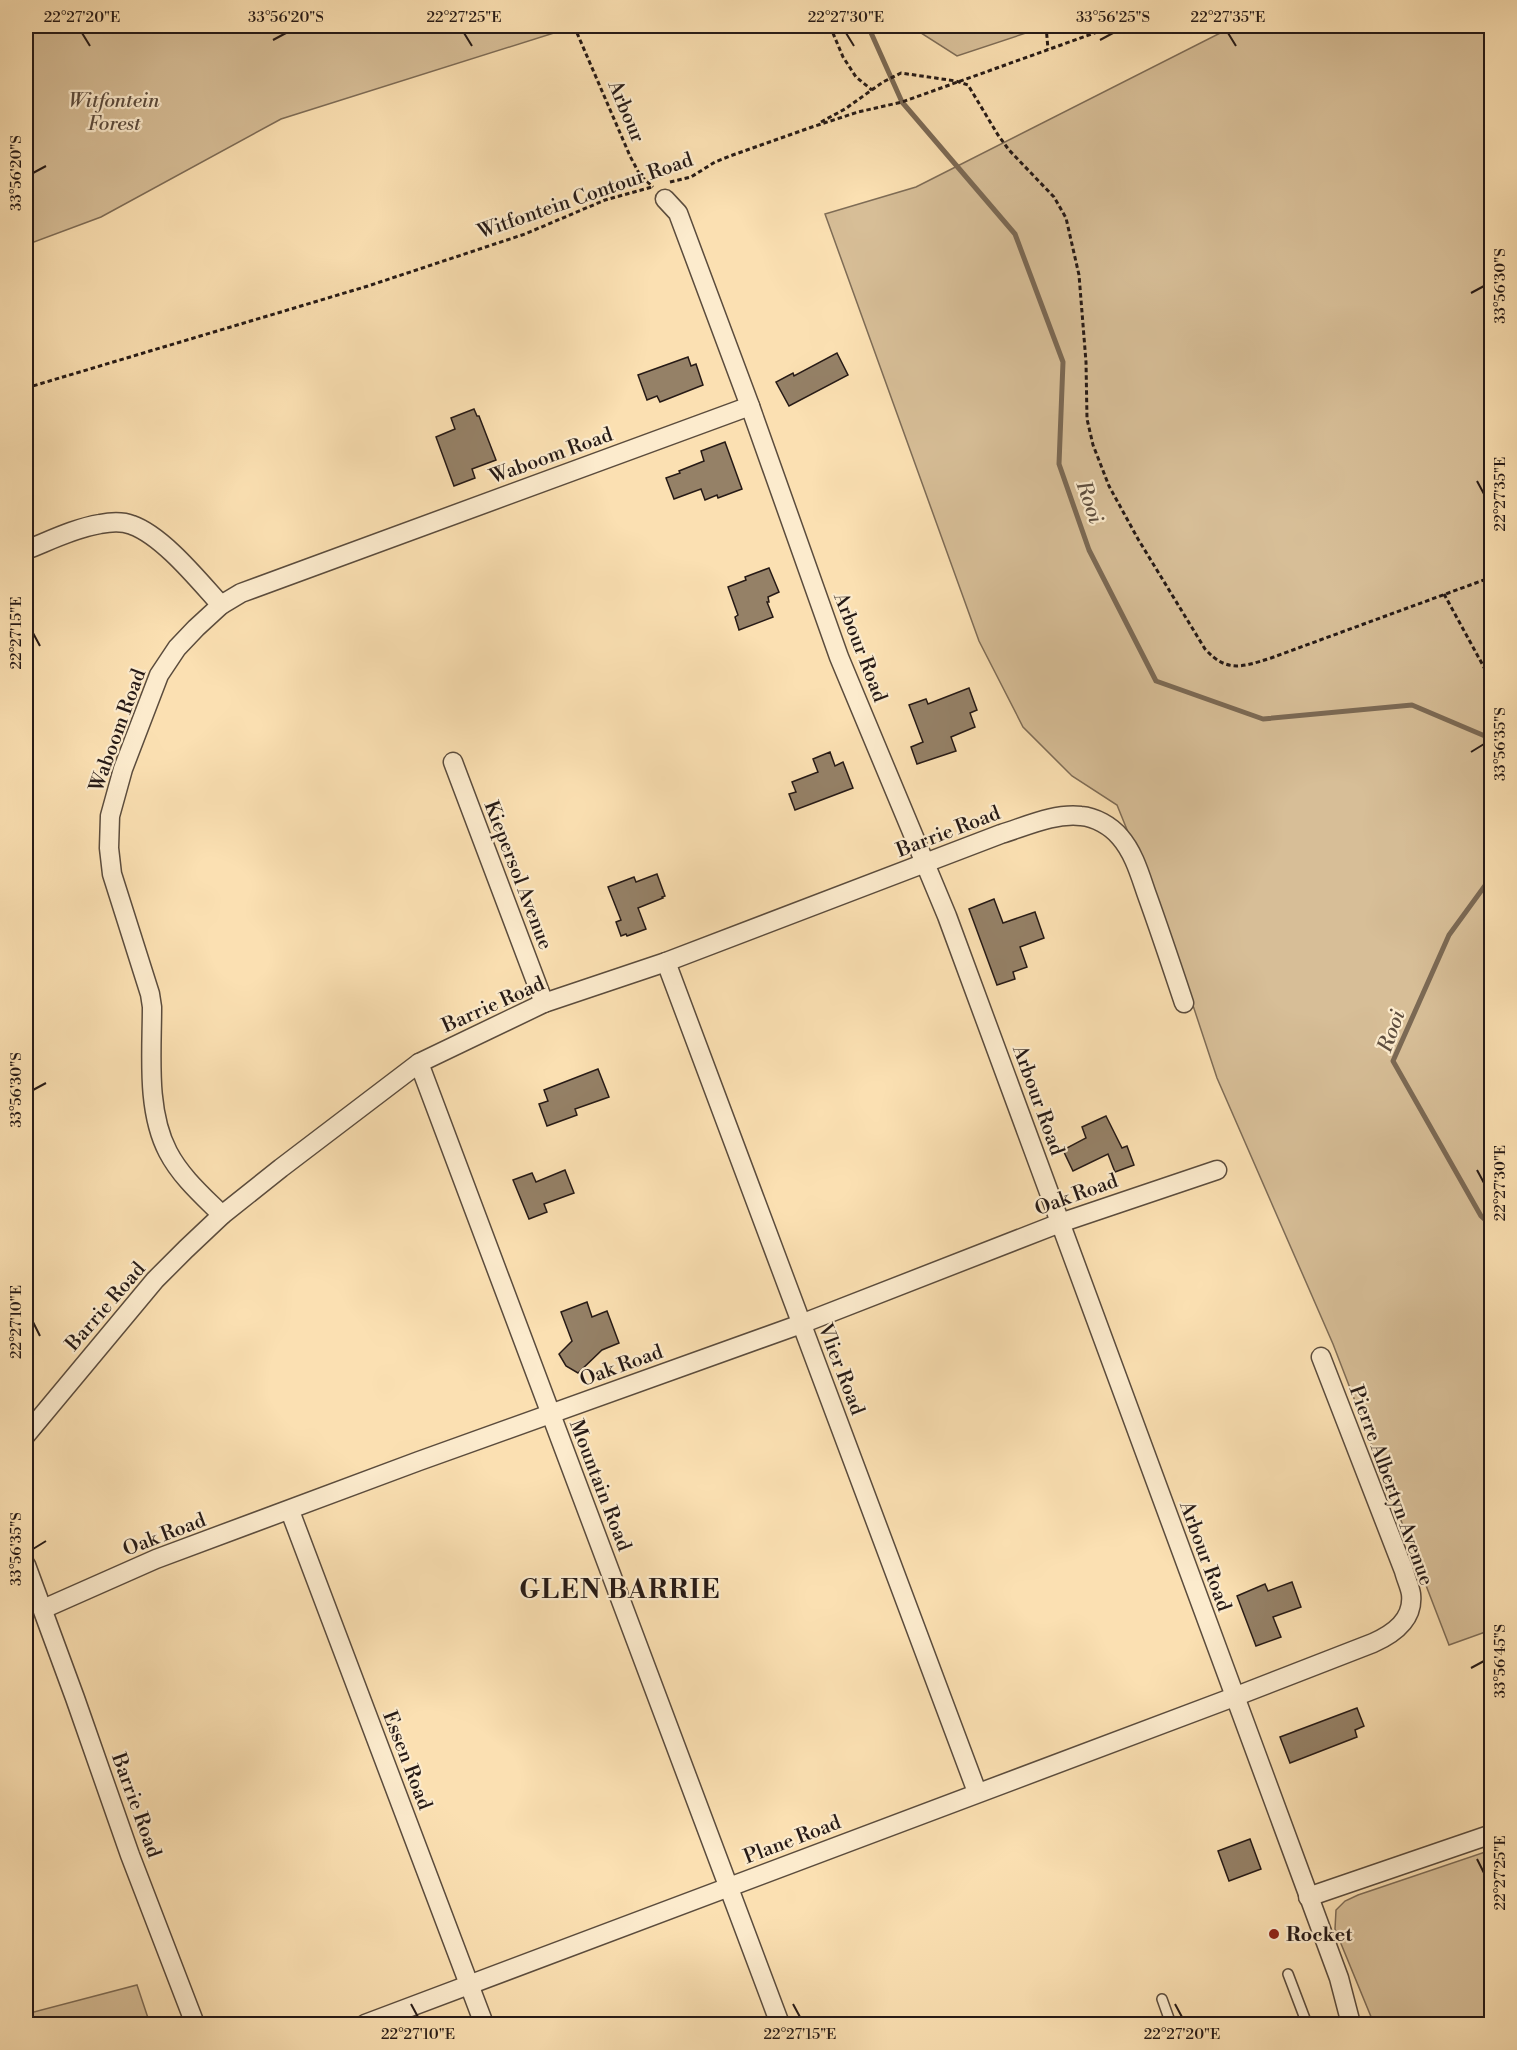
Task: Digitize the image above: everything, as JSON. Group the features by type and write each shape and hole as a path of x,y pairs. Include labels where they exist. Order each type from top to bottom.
{"street":[{"name":"Arbour Road","path":"659,193 678,213 750,406 839,657 947,916 1339,1978 1351,2025"},
{"name":"Waboom Road","path":"222,1215 175,1164 167,1151 154,1101 152,1007 110,861 110,816 123,769 159,675 177,648 221,605 254,588 750,406"},
{"path":"26,550 99,524 117,522 131,524 150,534 183,564 221,605"},
{"name":"Kiepersol Avenue","path":"453,762 544,1004"},
{"name":"Barrie Road","path":"26,1435 155,1280 222,1215 328,1130 419,1063 544,1004 666,962 924,864 1060,816 1080,816 1099,821 1119,835 1134,861 1184,1003"},
{"name":"Vlier Road","path":"666,962 978,1792"},
{"name":"Mountain Road","path":"419,1063 780,2025"},
{"name":"Oak Road","path":"43,1609 156,1559 290,1511 419,1461 801,1324 1060,1223 1217,1170"},
{"name":"Pierre Albertyn Avenue","path":"1234,1697 1385,1638 1405,1620 1410,1610 1411,1595 1404,1571 1321,1357"},
{"name":"Essen Road","path":"290,1511 484,2025"},
{"name":"Barrie Road","path":"26,1565 130,1855 195,2025"},
{"name":"Plane Road","path":"365,2025 1234,1697"},
{"path":"1308,1897 1491,1834"}],"lane":[{"path":"1288,1974 1307,2025"},
{"path":"1162,1999 1172,2025"}],"path":[{"name":"Arbour","path":"574,26 630,156 640,175 659,193"},
{"path":"830,26 843,57 855,77 872,90"},
{"path":"1046,26 1048,49"},
{"name":"Witfontein Contour Road","path":"26,388 368,286 525,234 605,200 659,193 714,162 858,112 902,102 1114,26"},
{"path":"812,127 901,73 956,81 968,85 1009,150 1054,197 1066,219 1079,275 1088,419 1093,445 1109,486 1138,539 1201,642 1216,661 1230,666 1254,664 1491,576"},
{"path":"1444,593 1491,682"}],"green space":[{"name":"Witfontein Forest","path":"26,26 576,26 281,119 101,217 26,245"},
{"path":"910,26 1047,26 957,56"},
{"path":"1234,26 1491,26 1491,1630 1449,1645 1333,1344 1217,1078 1170,936 1117,805 1072,776 1023,727 979,641 825,214 916,187"},
{"path":"1491,1850 1491,2024 1374,2024 1335,1929 1336,1910 1345,1901 1358,1895"},
{"path":"137,1985 150,2024 26,2024 26,2014"}],"building":[{"path":"837,353 848,375 789,406 776,382 793,373 794,376"},
{"path":"688,357 691,366 696,364 703,385 660,402 657,396 647,400 638,375"},
{"path":"474,409 479,416 496,460 472,469 475,478 454,486 436,437 455,429 451,418"},
{"path":"725,442 742,489 705,500 701,489 674,499 666,478 704,461 701,451"},
{"path":"769,568 779,592 768,597 769,602 767,602 773,617 739,630 735,617 738,615 728,587 746,580 745,577"},
{"path":"969,688 977,710 970,713 975,727 951,737 956,751 917,764 911,747 923,742 909,705 926,699 928,704"},
{"path":"830,752 835,766 843,762 853,788 795,810 789,794 796,792 792,782 818,772 813,759"},
{"path":"657,874 665,896 638,908 646,929 621,936 616,922 621,920 608,887 634,877 636,882"},
{"path":"994,899 1003,923 1035,912 1044,938 1020,947 1027,967 1013,972 1015,979 997,985 969,909"},
{"path":"598,1069 609,1097 575,1109 577,1115 547,1126 539,1104 548,1101 544,1090"},
{"path":"1106,1116 1122,1148 1127,1146 1134,1165 1115,1172 1108,1154 1073,1171 1063,1150 1086,1138 1082,1127"},
{"path":"565,1170 574,1193 544,1204 547,1212 529,1219 513,1180 532,1173 536,1182"},
{"path":"587,1302 592,1317 607,1311 619,1343 602,1350 578,1373 566,1366 559,1354 572,1341 561,1312"},
{"path":"1292,1582 1301,1607 1273,1617 1281,1637 1256,1646 1237,1596 1265,1584 1268,1591"},
{"path":"1357,1708 1364,1726 1355,1730 1357,1737 1290,1763 1280,1737"},
{"path":"1250,1839 1261,1869 1229,1881 1218,1851"}],"waterway":[{"name":"Rooi","path":"868,26 902,102 1015,234 1063,362 1059,464 1089,550 1156,681 1263,719 1412,705 1492,739"},
{"name":"Rooi","path":"1492,876 1449,935 1393,1061 1481,1216 1492,1226"}],"place":[{"name":"Rocket","path":"1274,1934"}],"district":[{"name":"GLEN BARRIE","path":"620,1589"}]}
